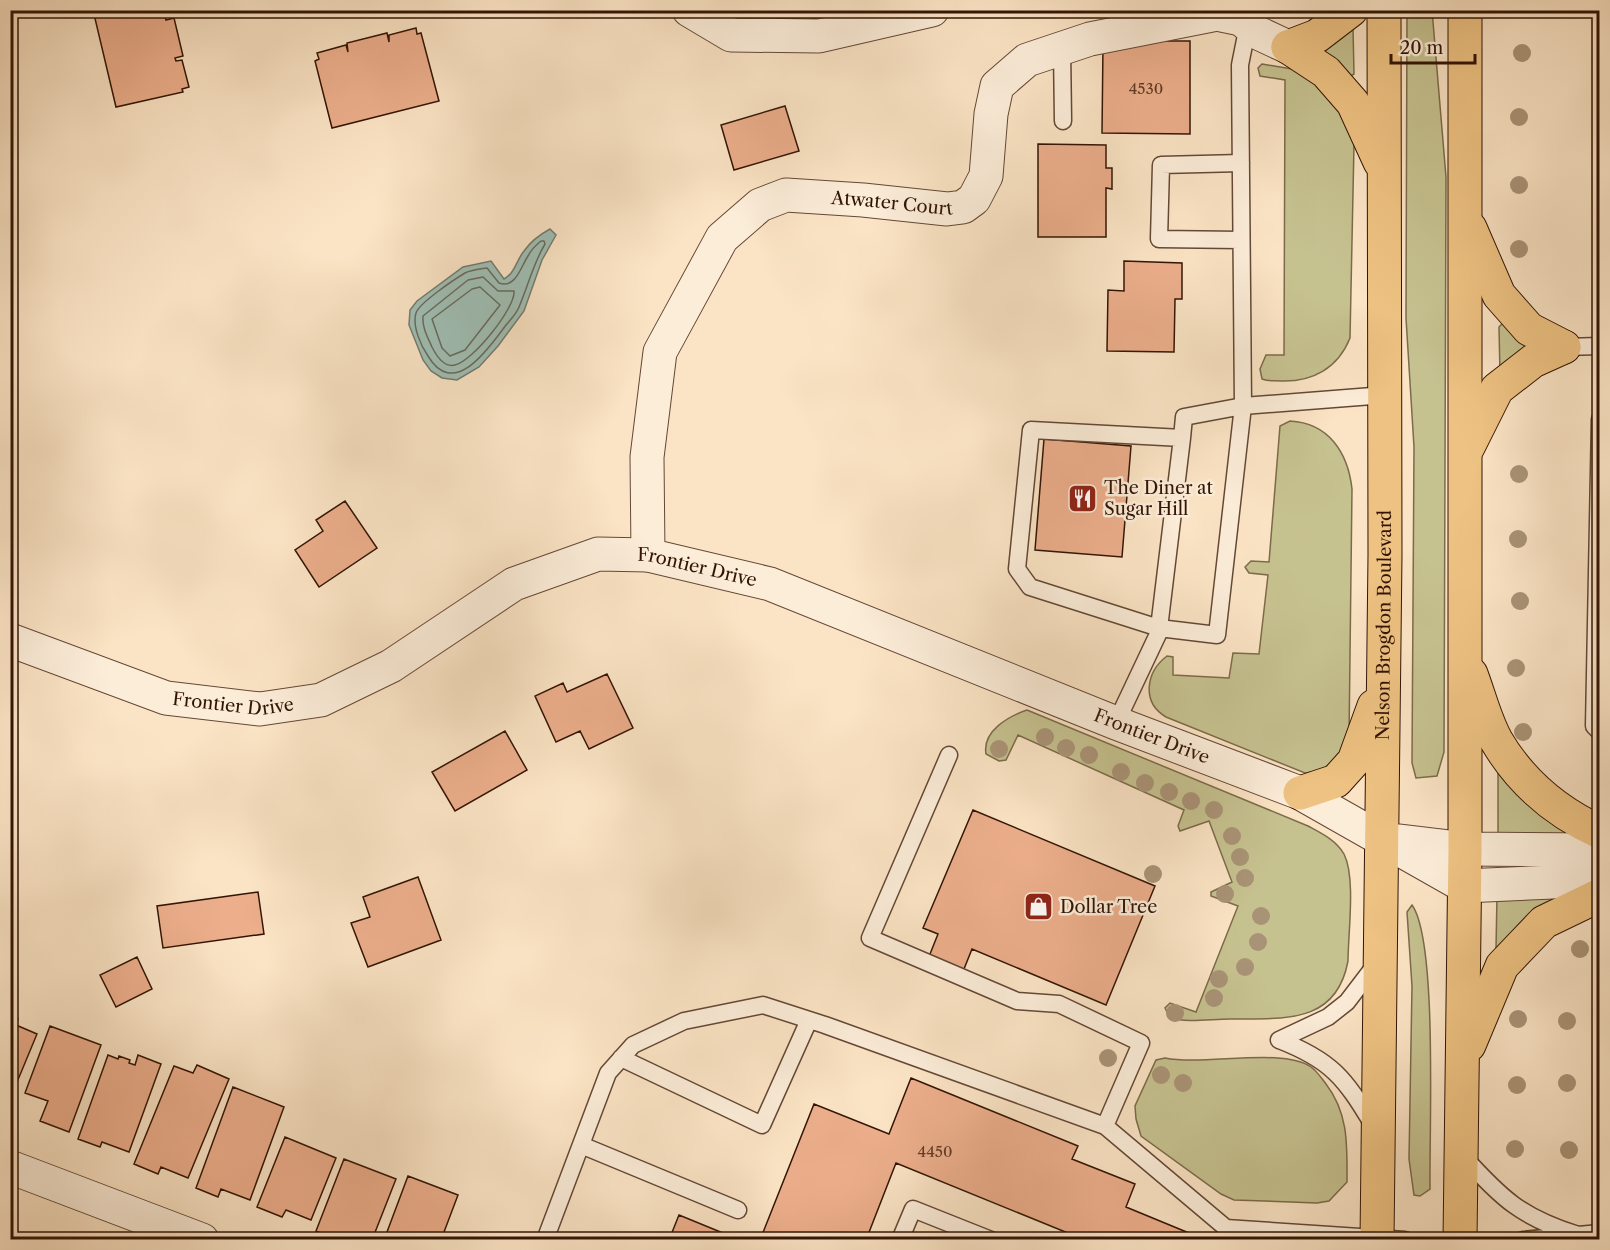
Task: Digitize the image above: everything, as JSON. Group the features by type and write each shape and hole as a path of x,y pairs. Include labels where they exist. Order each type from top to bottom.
{"highway":[{"path":"1288,47 1317,36 1351,10"},
{"name":"Nelson Brogdon Boulevard","path":"1384,10 1385,395 1377,1131 1386,1239"},
{"path":"1460,1239 1465,849 1465,10"},
{"path":"1288,47 1326,72 1353,102 1384,172"},
{"path":"1465,216 1499,295 1529,329 1564,347"},
{"path":"1464,454 1497,389 1533,361 1564,347"},
{"path":"1464,657 1496,740 1536,793 1580,823 1599,832"},
{"path":"1300,793 1336,781 1354,761 1383,679"},
{"path":"1462,1061 1502,966 1544,922 1599,896"}],"street":[{"path":"689,10 731,35 819,36 932,10"},
{"name":"Atwater Court","path":"648,555 647,457 660,352 722,238 760,205 786,195 947,209 963,207 974,199 986,176 991,114 997,86 1027,60 1090,39 1217,14 1241,19 1267,38 1288,47"},
{"name":"Frontier Drive","path":"10,640 166,698 260,710 321,700 391,666 514,584 598,554 648,555 770,584 1116,723 1300,793 1464,886"},
{"name":"Frontier Drive","path":"1380,839 1465,849 1599,850"},
{"path":"1464,886 1599,880"},
{"path":"10,1167 202,1239"}],"lane":[{"path":"1182,438 1031,430 1017,568 1030,587 1159,628 1217,635 1243,406 1240,65 1248,25"},
{"path":"1062,48 1063,122"},
{"path":"1241,163 1161,165 1158,239 1241,240"},
{"path":"1564,347 1599,346"},
{"path":"1116,723 1159,628 1184,417 1243,406 1385,395"},
{"path":"1599,419 1594,726 1599,732"},
{"path":"950,755 870,938 1017,1001 1059,1004 1141,1043 1105,1126"},
{"path":"1377,1131 1354,1094 1327,1064 1305,1050 1279,1040 1328,1017 1347,1002 1380,959"},
{"path":"545,1239 608,1073 633,1045 684,1020 763,1005 1105,1126 1226,1228 1386,1239"},
{"path":"621,1058 762,1125 809,1020"},
{"path":"581,1145 738,1210"},
{"path":"1462,1155 1520,1212 1572,1237"},
{"path":"900,1239 913,1209 992,1239"},
{"path":"1260,1230 1276,1239"},
{"path":"1523,1239 1572,1237 1599,1233"}],"shaded area":[{"path":"840,10 841,14 806,20 740,11"},
{"path":"1432,10 1446,177 1444,752 1437,776 1416,778 1412,763 1414,447 1406,318 1407,11"},
{"path":"1353,28 1354,74 1349,77 1312,46"},
{"path":"1262,64 1298,70 1330,91 1354,144 1350,338 1339,358 1331,365 1314,376 1293,381 1262,379 1260,369 1266,355 1284,355 1285,80 1260,76 1258,68"},
{"path":"1503,323 1533,344 1500,374 1499,327"},
{"path":"1290,421 1316,427 1334,442 1346,463 1352,489 1349,739 1327,767 1305,773 1166,717 1153,703 1149,687 1154,670 1167,656 1173,657 1173,675 1229,678 1233,653 1259,654 1268,575 1249,573 1245,567 1251,561 1269,562 1280,426"},
{"path":"1027,710 1308,826 1337,845 1348,864 1351,891 1348,961 1342,982 1332,997 1319,1008 1287,1017 1192,1021 1170,1018 1165,1008 1170,1003 1196,1012 1238,906 1211,896 1211,892 1232,882 1209,821 1180,831 1178,826 1184,810 1018,735 1006,760 999,761 986,754 988,738 992,732 1005,720"},
{"path":"1498,772 1575,834 1503,836 1498,833"},
{"path":"1568,891 1496,949 1497,895"},
{"path":"1412,905 1420,925 1426,957 1429,997 1430,1189 1420,1196 1414,1195 1409,1159 1412,986 1407,912"},
{"path":"1165,1058 1200,1060 1281,1058 1298,1061 1311,1067 1334,1095 1343,1119 1347,1182 1329,1201 1317,1203 1234,1200 1221,1194 1141,1136 1135,1106 1156,1060"}],"water":[{"path":"550,229 556,235 542,260 524,311 498,346 479,367 457,380 442,378 431,371 423,360 409,325 410,310 417,301 463,267 491,261 504,279 511,274 529,244"}],"building":[{"path":"93,10 170,10 171,15 165,17 166,20 174,18 183,56 175,58 176,61 182,60 189,87 182,89 183,92 116,107"},
{"path":"416,28 417,34 421,33 439,101 332,128 315,61 319,59 317,53 346,45 348,52 347,43 387,33 389,42 389,35"},
{"path":"1127,41 1190,41 1190,134 1102,133 1103,45"},
{"path":"785,106 799,151 734,170 721,125"},
{"path":"1038,144 1106,145 1106,168 1112,168 1112,189 1106,188 1106,237 1038,237"},
{"path":"1124,261 1182,263 1182,299 1175,299 1174,352 1107,351 1108,290 1124,291"},
{"name":"The Diner at Sugar Hill","path":"1044,439 1131,446 1122,557 1035,550"},
{"path":"345,501 377,548 319,587 295,550 323,531 316,520"},
{"path":"607,674 633,728 589,749 580,731 556,742 535,696 563,683 567,692"},
{"path":"505,731 527,770 455,811 432,772"},
{"name":"Dollar Tree","path":"973,810 1155,886 1106,1005 972,949 962,974 928,959 938,934 923,928"},
{"path":"418,877 441,940 368,967 351,923 370,917 363,897"},
{"path":"258,892 264,934 163,948 157,906"},
{"path":"137,957 152,989 116,1007 100,975"},
{"path":"10,1016 18,1019 16,1025 37,1034 10,1099"},
{"path":"50,1026 101,1045 69,1132 40,1121 48,1101 25,1093"},
{"path":"108,1055 130,1060 129,1063 135,1065 138,1055 161,1064 129,1152 102,1142 100,1147 78,1139"},
{"path":"197,1065 229,1079 188,1178 161,1167 158,1174 134,1164 174,1066 193,1073"},
{"path":"911,1078 1078,1146 1072,1159 1135,1184 1126,1207 1206,1240 1085,1240 896,1163 866,1240 760,1240 814,1104 889,1134"},
{"path":"233,1087 284,1107 250,1200 221,1189 218,1197 196,1188"},
{"path":"285,1137 336,1158 311,1220 286,1210 282,1217 257,1207"},
{"path":"344,1159 396,1179 372,1240 362,1240 345,1233 342,1240 338,1240 316,1231"},
{"path":"408,1176 458,1195 441,1240 384,1240"},
{"path":"679,1215 740,1240 669,1240"}],"place":[{"name":"The Diner at Sugar Hill","path":"1083,498"},
{"name":"Dollar Tree","path":"1039,907"}]}
